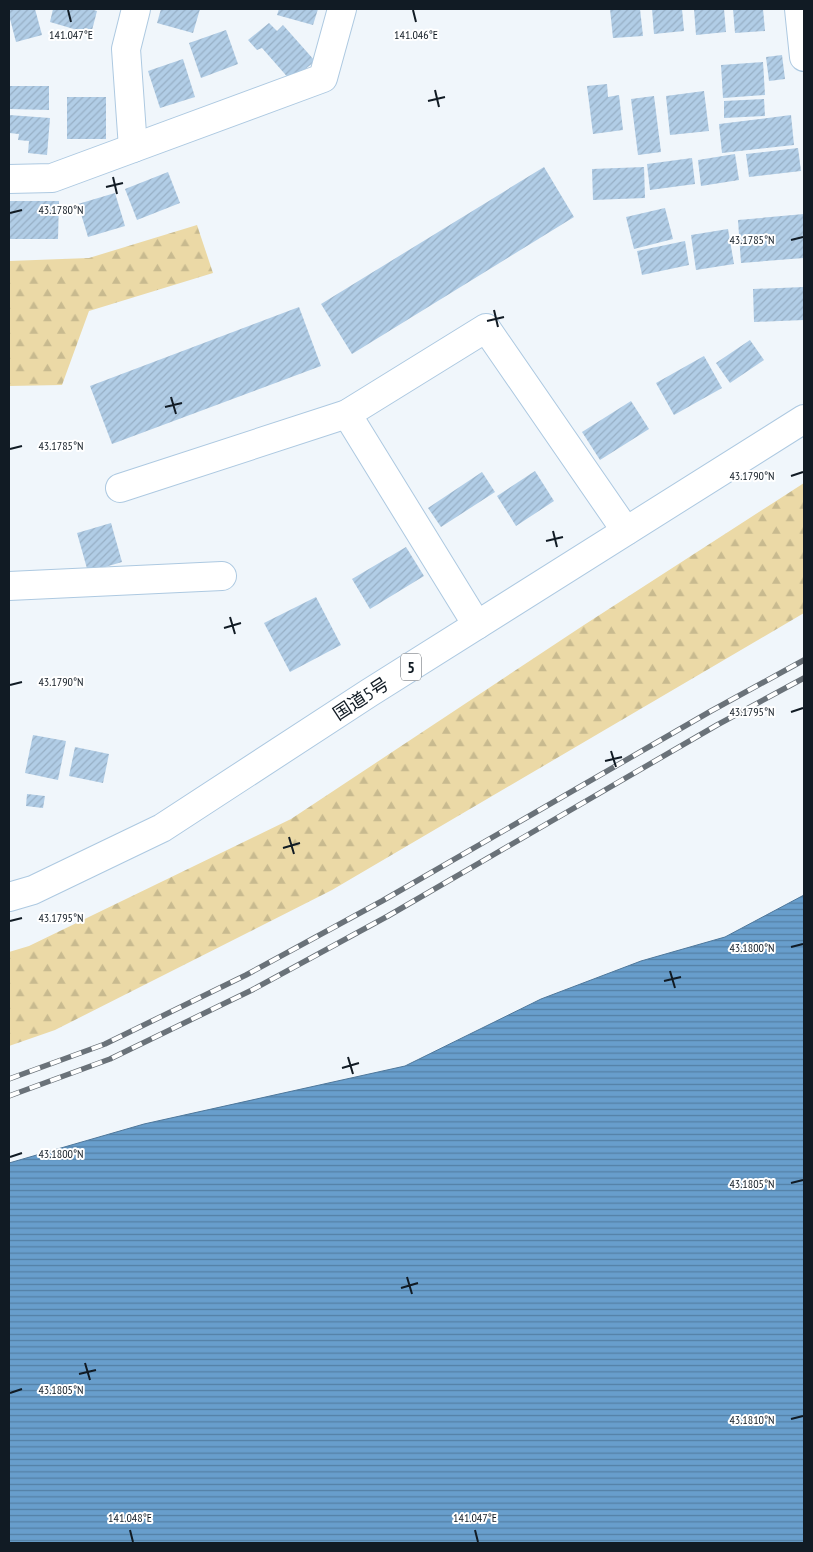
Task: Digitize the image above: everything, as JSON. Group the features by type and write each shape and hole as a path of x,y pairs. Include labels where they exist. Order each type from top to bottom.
{"main road":[{"path":"134,148 126,49 136,9"},
{"path":"9,180 52,178 323,78 342,9"},
{"path":"800,9 804,57"},
{"path":"120,488 347,414 486,328 626,531"},
{"path":"347,414 477,626"},
{"name":"国道5号","path":"9,897 33,890 162,828 804,419"},
{"path":"9,586 222,576"}],"green space":[{"path":"197,225 213,273 89,311 62,385 9,386 9,261 89,258"},
{"path":"804,483 804,613 332,890 55,1030 9,1046 9,952 29,946 291,819 584,625"}],"water":[{"path":"804,895 804,1543 9,1543 9,1163 144,1124 405,1066 541,999 641,961 725,937"}],"building":[{"path":"9,9 35,9 42,35 16,42"},
{"path":"53,9 90,9 97,11 91,34 50,22"},
{"path":"161,9 200,9 193,33 157,23"},
{"path":"279,9 318,9 313,25 277,15"},
{"path":"610,9 640,9 643,36 613,38"},
{"path":"652,9 682,9 684,31 654,34"},
{"path":"694,9 724,9 726,32 696,35"},
{"path":"733,9 763,9 765,31 735,33"},
{"path":"269,23 277,31 283,25 315,61 291,81 262,48 257,50 248,40"},
{"path":"226,30 238,64 201,78 189,43"},
{"path":"782,55 785,79 769,81 766,57"},
{"path":"183,59 195,97 160,108 148,71"},
{"path":"763,62 765,95 723,98 721,65"},
{"path":"607,84 608,97 619,95 623,130 593,134 587,86"},
{"path":"9,86 49,86 49,110 9,109"},
{"path":"704,91 709,131 670,135 666,96"},
{"path":"654,96 661,152 638,155 631,99"},
{"path":"67,97 106,97 106,139 67,139"},
{"path":"764,99 765,116 724,118 724,101"},
{"path":"9,115 50,118 47,155 28,153 29,141 18,140 19,134 9,133"},
{"path":"791,115 794,145 722,153 719,124"},
{"path":"798,148 801,171 749,177 746,154"},
{"path":"735,154 739,180 701,186 698,160"},
{"path":"692,158 695,184 650,190 647,164"},
{"path":"544,167 574,217 352,354 321,304"},
{"path":"644,167 645,198 593,200 592,169"},
{"path":"168,172 180,203 137,220 125,189"},
{"path":"115,193 125,226 88,237 78,204"},
{"path":"9,201 59,201 58,239 9,239"},
{"path":"665,208 673,239 634,249 626,217"},
{"path":"804,214 804,258 741,263 738,220"},
{"path":"728,229 734,264 696,270 691,235"},
{"path":"685,241 689,265 642,275 637,251"},
{"path":"804,287 804,320 754,322 753,289"},
{"path":"299,307 321,366 112,444 90,386"},
{"path":"750,340 764,360 730,383 716,363"},
{"path":"704,356 722,388 674,415 656,383"},
{"path":"631,401 649,429 600,460 582,432"},
{"path":"535,471 554,501 516,526 497,496"},
{"path":"482,472 495,492 441,527 428,508"},
{"path":"111,523 122,562 88,572 77,533"},
{"path":"406,547 424,576 370,609 352,579"},
{"path":"316,597 341,645 290,672 264,623"},
{"path":"33,735 66,741 58,780 25,773"},
{"path":"75,747 109,754 103,783 69,776"},
{"path":"27,794 45,796 43,808 26,806"}],"railway":[{"path":"9,1079 105,1044 246,975 382,901 711,711 804,660"},
{"path":"9,1096 110,1059 252,990 388,916 717,725 804,678"}]}
